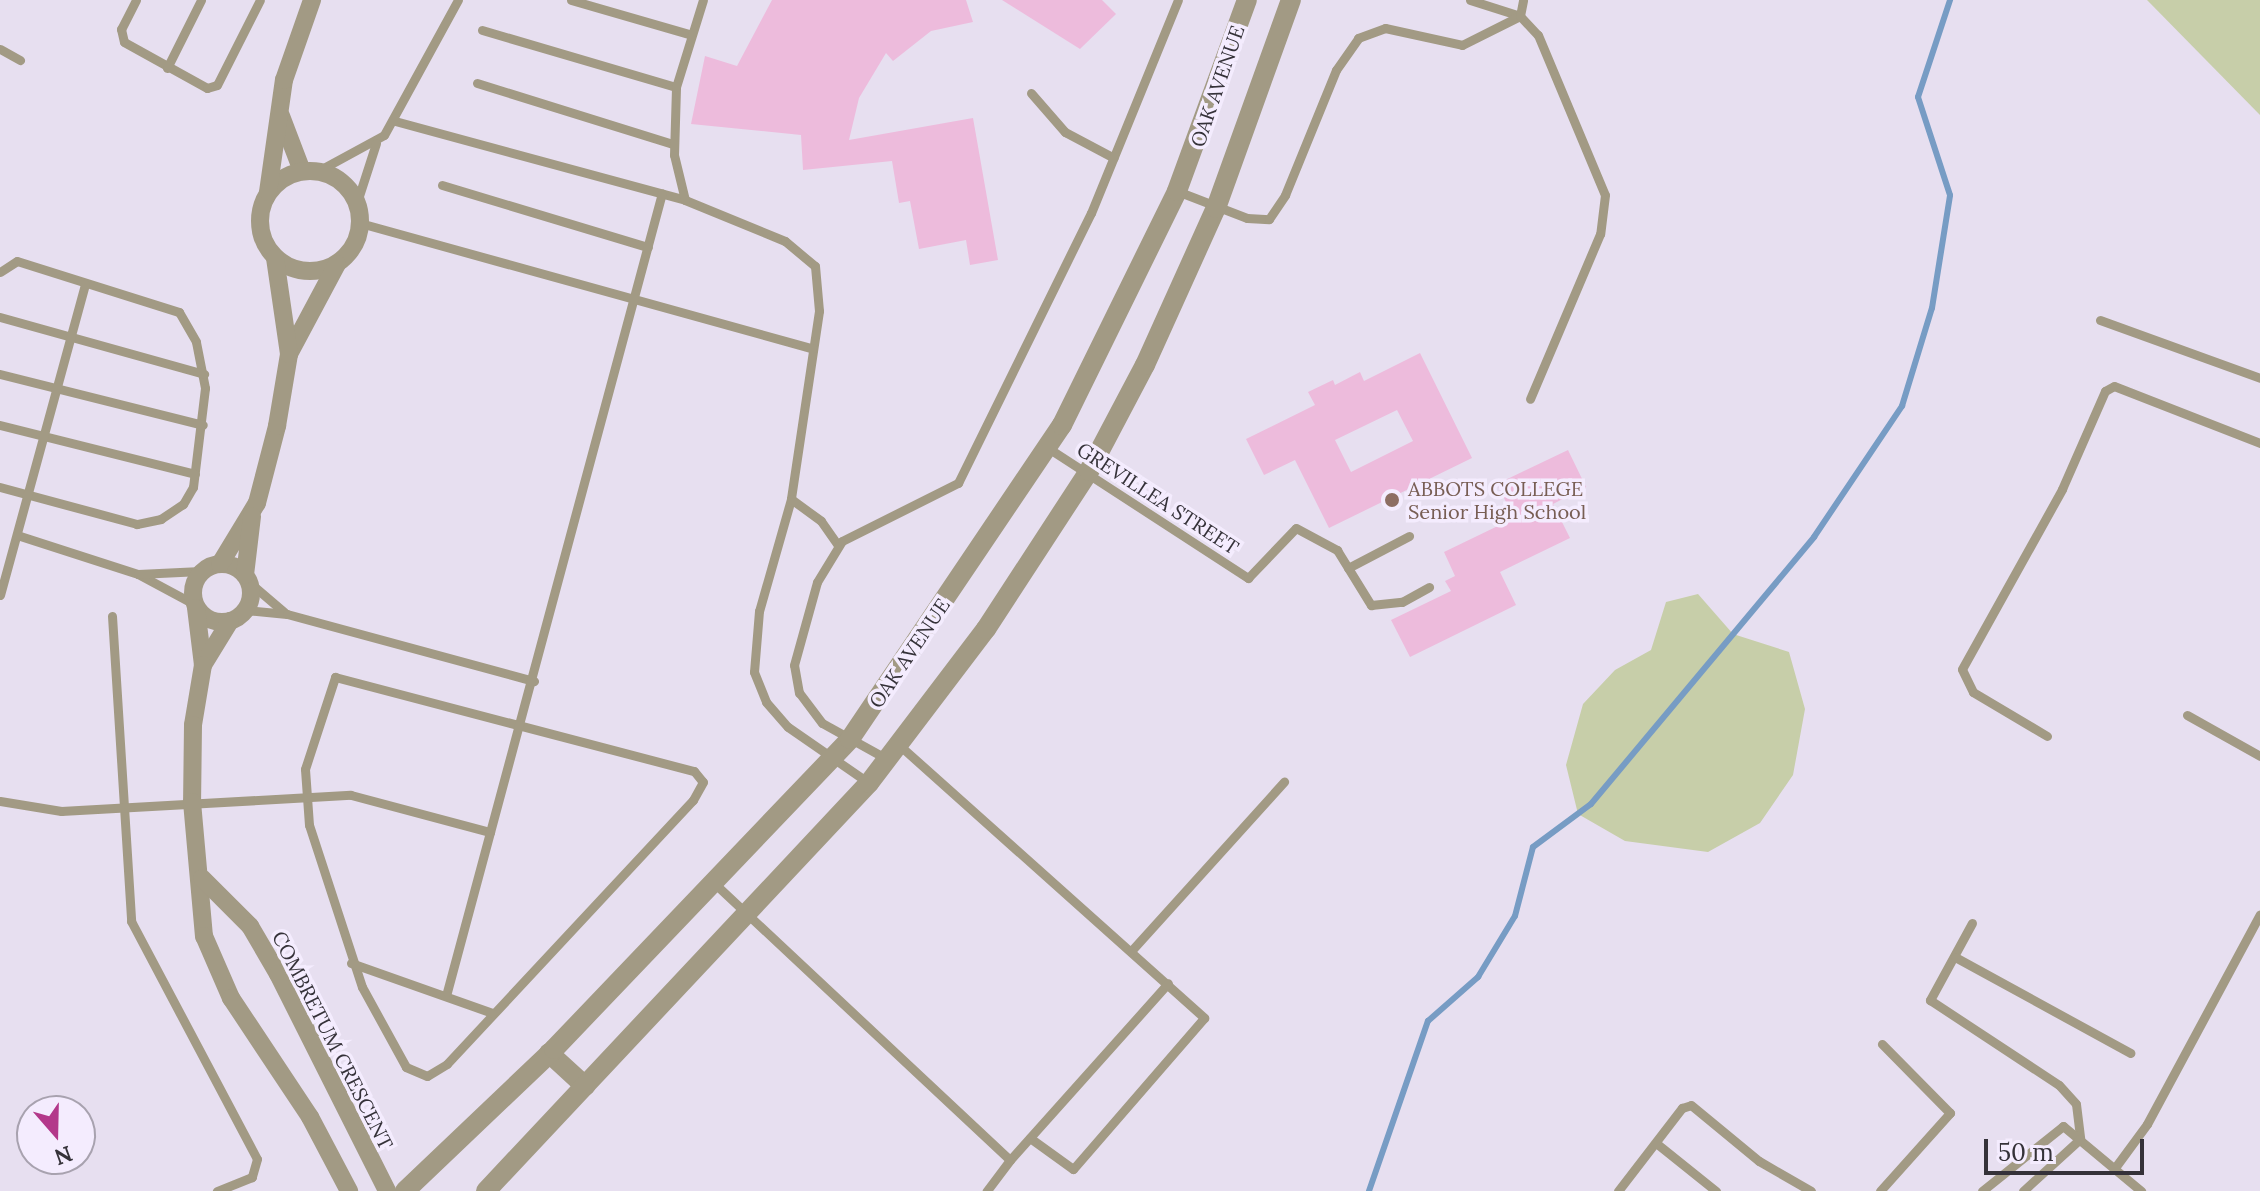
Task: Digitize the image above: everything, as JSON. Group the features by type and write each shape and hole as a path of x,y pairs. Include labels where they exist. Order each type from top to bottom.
{"street":[{"path":"289,354 275,258 260,230 281,116 284,80 312,0"},
{"name":"OAK AVENUE","path":"405,1191 549,1053 850,739 1048,448 1177,191 1247,0"},
{"name":"OAK AVENUE","path":"486,1191 869,783 986,629 1089,471 1216,208 1291,0"},
{"path":"203,665 238,616 247,579 253,513 289,354 337,264 350,252 360,223 357,202 348,187 310,171 281,116"},
{"path":"268,192 310,171"},
{"path":"275,258 304,272 337,264"},
{"path":"253,513 220,564 201,571 192,589 203,665 193,725 192,802 202,878 200,911 210,956 349,1191"},
{"path":"220,564 247,579"},
{"path":"195,606 211,621 238,616"},
{"name":"COMBRETUM CRESCENT","path":"202,878 250,926 278,974 387,1191"},
{"path":"549,1053 585,1086"}],"lane":[{"path":"136,0 121,37 167,68 207,88 217,85 260,0"},
{"path":"167,68 201,0"},
{"path":"357,202 376,143 395,121 458,0"},
{"path":"571,0 689,34"},
{"path":"685,200 673,144 676,87 689,34 703,0"},
{"path":"1030,1138 1073,1169 1205,1024 1201,1012 1132,950 892,751 850,739 813,715 799,693 794,665 817,582 838,545 958,483 1114,158 1178,0"},
{"path":"1470,0 1520,16 1545,46 1605,195 1600,234 1530,399"},
{"path":"1520,16 1523,0"},
{"path":"1177,191 1258,221 1275,215 1336,70 1358,38 1385,28 1453,47 1520,16"},
{"path":"482,30 676,87"},
{"path":"0,49 20,60"},
{"path":"477,83 673,144"},
{"path":"1031,93 1065,132 1114,158"},
{"path":"395,121 685,200 805,254 820,285 791,499 759,611 754,672 774,714 831,762 869,783"},
{"path":"310,171 376,143"},
{"path":"442,185 648,247"},
{"path":"447,992 534,681 662,193"},
{"path":"360,223 635,295 812,348"},
{"path":"0,272 17,261 179,312 204,374 203,425 195,474 183,504 137,524 0,487"},
{"path":"0,595 85,284"},
{"path":"0,317 71,334 204,374"},
{"path":"2100,320 2260,378"},
{"path":"0,374 203,425"},
{"path":"2047,736 1973,692 1962,669 2062,489 2105,391 2114,386 2260,443"},
{"path":"0,425 195,474"},
{"name":"GREVILLEA STREET","path":"1048,448 1089,471 1248,578 1293,528 1329,544 1348,568"},
{"path":"791,499 821,521 838,545"},
{"path":"17,535 138,574 195,606"},
{"path":"1409,536 1348,568 1371,605 1402,602 1429,587"},
{"path":"138,574 201,571"},
{"path":"247,579 287,614"},
{"path":"238,616 287,614 534,681"},
{"path":"112,616 121,807 131,921 257,1159 252,1177 217,1191"},
{"path":"335,677 694,771 703,782 693,800 447,1064 419,1075 406,1067 351,963 304,794 307,755 335,677"},
{"path":"2187,715 2260,756"},
{"path":"1132,950 1284,782"},
{"path":"0,801 40,810 304,794 362,797 490,832"},
{"path":"714,883 1010,1160"},
{"path":"2114,1169 2159,1104 2260,914"},
{"path":"1972,923 1930,1000 2059,1085 2076,1104 2080,1139"},
{"path":"1955,957 2130,1053"},
{"path":"351,963 447,992 492,1013"},
{"path":"987,1191 1010,1160 1168,983"},
{"path":"1880,1191 1950,1113 1882,1044"},
{"path":"1618,1191 1682,1108 1691,1105 1759,1161 1811,1191"},
{"path":"1982,1191 2063,1126 2141,1191"},
{"path":"2023,1191 2080,1139"},
{"path":"1656,1143 1716,1191"}],"green space":[{"path":"2147,0 2260,0 2260,115"},
{"path":"1698,594 1733,634 1789,652 1805,709 1793,775 1760,823 1708,852 1625,841 1578,814 1566,765 1583,704 1615,670 1651,650 1666,602"}],"building":[{"path":"772,0 966,0 973,22 931,31 893,61 886,53 859,98 849,140 973,118 998,260 970,265 966,240 919,249 910,201 899,203 892,161 803,170 801,135 691,124 705,56 737,66"},
{"path":"1002,0 1102,0 1116,14 1080,49"},
{"path":"1420,353 1472,458 1329,528 1295,460 1264,475 1246,439 1315,405 1308,392 1333,380 1335,385 1360,372 1364,381","holes":["1397,410 1413,441 1351,472 1335,440"]},
{"path":"1568,450 1586,487 1553,504 1570,538 1500,572 1516,605 1410,657 1391,620 1451,591 1445,581 1455,576 1444,552 1504,523 1498,513 1509,508 1497,484"}],"waterway":[{"path":"1369,1191 1428,1021 1478,977 1515,916 1533,847 1591,804 1814,537 1902,406 1932,308 1950,195 1918,97 1950,0"}],"place":[{"name":"ABBOTS COLLEGE Senior High School","path":"1392,500"}]}
